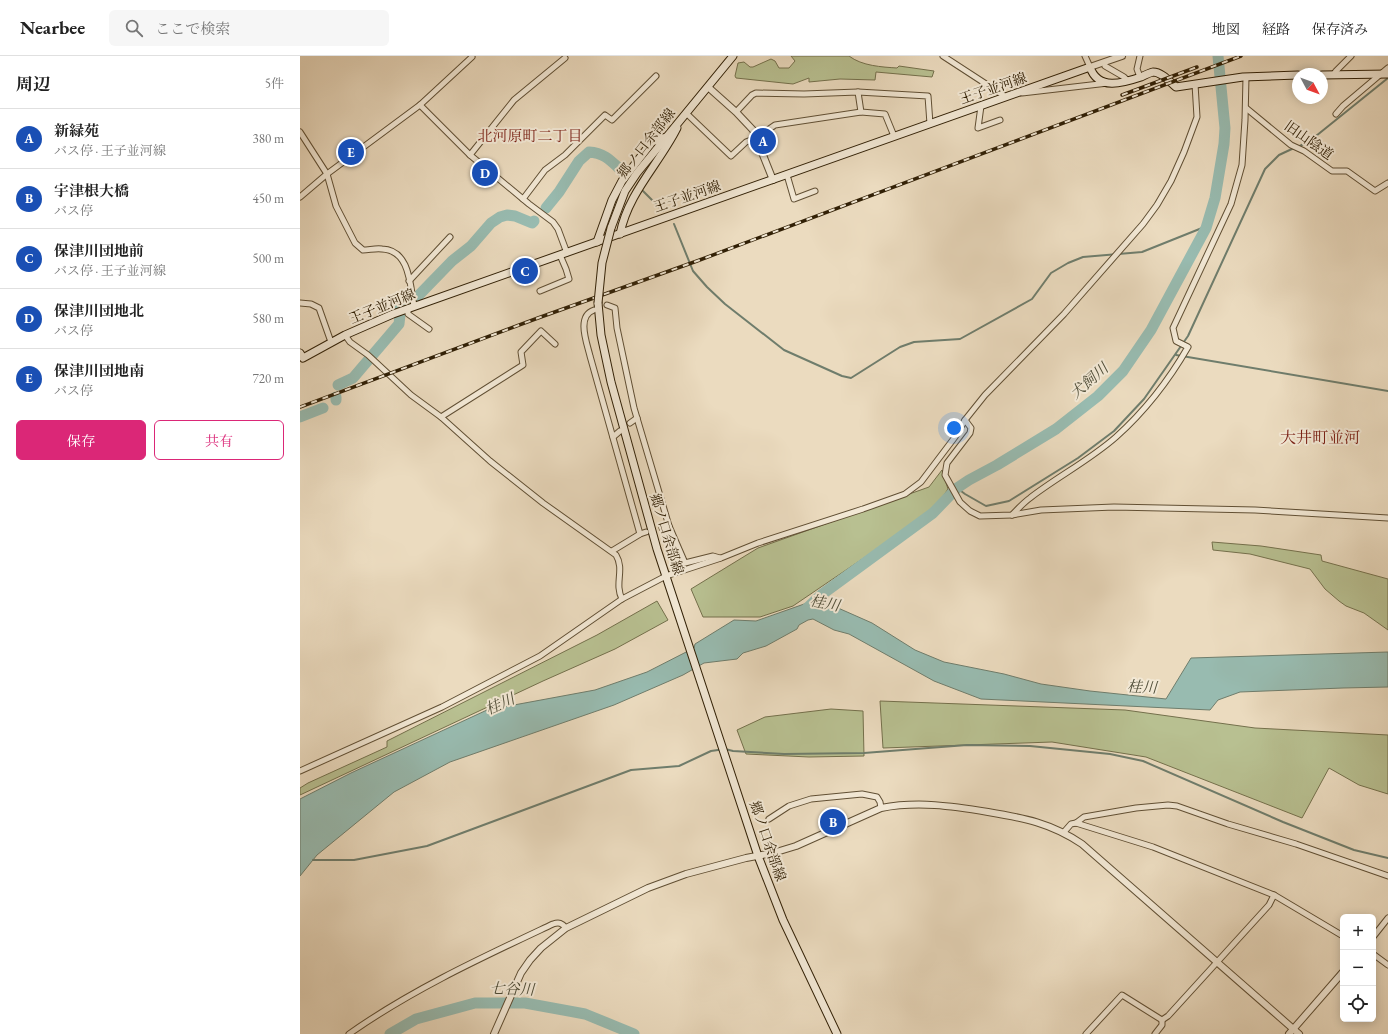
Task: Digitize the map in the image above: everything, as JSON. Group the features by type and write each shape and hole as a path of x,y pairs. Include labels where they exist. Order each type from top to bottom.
{"main road":[{"name":"郷ノ口余部線","path":"733,56 636,173 626,191 611,228 602,263 598,303 601,336 611,382 657,549 758,856 783,920 837,1034"},
{"name":"王子並河線","path":"301,357 345,335 409,308 1090,67"},
{"path":"1090,67 1096,78 1101,82 1109,83 1128,81 1153,72 1163,76 1176,87 1245,77 1292,75"},
{"path":"1328,74 1385,72"},
{"path":"620,234 622,221 632,200 649,171 668,146 684,115"},
{"path":"597,242 612,200 622,181 652,142 666,137"}],"street":[{"path":"943,56 1010,96 1109,83"},
{"path":"1085,56 1090,67 1122,56"},
{"path":"1140,56 1137,69 1140,77"},
{"path":"1334,74 1350,56"},
{"path":"300,197 327,174 420,105 472,58"},
{"path":"470,156 514,100 565,58"},
{"path":"1105,66 1128,81"},
{"path":"1336,114 1343,106 1385,72"},
{"path":"522,199 545,170 565,155 605,115 612,120 656,76"},
{"path":"1012,515 1029,498 1116,437 1147,406 1174,371 1188,347 1176,340 1173,328 1231,204 1242,165 1246,108 1245,77"},
{"path":"300,771 442,708 540,656 622,599 666,576 721,558 758,543 905,494 921,482 955,437 965,420 985,395 1064,314 1143,224 1157,205 1171,181 1197,117 1197,84"},
{"path":"708,87 736,112 753,130 773,180"},
{"path":"736,112 752,95 756,93 804,94 858,92 928,96 930,124"},
{"path":"858,92 861,112"},
{"path":"420,105 470,156 522,199 553,222 558,229 569,279 540,291"},
{"path":"980,106 978,128 1000,120"},
{"name":"旧山陰道","path":"1246,108 1291,145 1304,151 1332,171 1346,171 1375,191 1388,183"},
{"path":"684,115 731,156 746,142 756,138 775,125 861,112 885,114 894,136"},
{"path":"300,132 327,174 336,206 355,243 363,250 381,249 398,254 404,262 409,281 408,314 429,329"},
{"path":"787,175 794,199 815,191"},
{"path":"409,281 450,237"},
{"path":"300,303 311,304 319,308 331,342"},
{"path":"607,305 615,308 617,328 637,418 669,526 685,563 713,556 721,558"},
{"path":"594,310 589,311 584,319 585,333 640,534"},
{"path":"441,417 523,365 521,352 541,331 555,344"},
{"path":"345,335 350,342 370,356 411,395 441,417 519,484 582,532 612,552 619,560 620,567 617,584 618,592 622,599"},
{"path":"630,423 637,418"},
{"path":"965,420 971,428 970,433 947,463 945,475 960,502 970,511 980,516 1012,515 1041,510 1114,507 1255,510 1388,518"},
{"path":"613,437 620,431"},
{"path":"662,528 669,526"},
{"path":"612,552 640,534 646,532"},
{"path":"769,819 789,806 811,799 832,798 845,795 862,794 877,797 882,808"},
{"path":"494,1034 521,973 541,948 566,928 648,888 686,874 796,846 882,808 910,804 938,804 976,810 1035,821 1064,832 1082,844 1218,962 1294,1032 1340,976"},
{"path":"1064,832 1071,824 1076,823 1084,817 1136,808 1168,805 1177,806 1228,824 1296,844 1388,876"},
{"path":"1076,823 1153,847 1274,895 1340,934"},
{"path":"1162,1020 1168,1016 1218,962 1269,905 1274,895"},
{"path":"1376,933 1388,918"},
{"path":"349,1034 371,1019 452,972 553,924 559,922 566,928"},
{"path":"1376,956 1388,965"},
{"path":"1086,1034 1122,995 1162,1020"},
{"path":"1155,1034 1162,1025 1162,1020"}],"green space":[{"path":"791,56 849,56 860,62 872,65 897,68 899,66 934,71 932,77 876,72 875,80 840,79 809,82 809,78 793,84 736,78 735,76 738,63 744,62 750,67 753,67 771,59 775,61 779,68 789,68 795,61"},
{"path":"942,470 948,489 938,504 874,551 793,606 760,617 703,617 691,589 758,548 929,487"},
{"path":"1212,542 1261,546 1321,555 1322,561 1388,579 1388,630 1364,613 1346,606 1339,601 1325,589 1310,569 1250,554 1213,550"},
{"path":"657,601 668,620 615,649 543,681 300,795 300,788 308,783 387,747 387,741 597,635"},
{"path":"880,701 1125,710 1255,728 1388,735 1388,794 1359,785 1329,768 1302,818 1146,757 1052,742 883,748"},
{"path":"831,709 863,711 864,756 809,757 746,754 737,730 765,717"}],"water":[{"path":"807,603 829,604 872,623 915,650 944,662 1004,674 1041,684 1166,699 1191,658 1388,652 1388,687 1240,692 1218,700 1210,710 981,699 934,681 849,634 834,630 813,619 799,625 797,629 766,646 743,653 737,659 704,663 683,675 614,705 450,762 394,792 317,855 300,876 300,799 351,773 487,710 595,690 647,672 694,648 695,644 734,620 756,621"}],"waterway":[{"name":"犬飼川","path":"802,613 821,595 933,513 957,488 1056,429 1098,396 1123,371 1151,330 1206,228 1215,198 1224,144 1225,128 1218,56"},
{"path":"1298,147 1311,140 1388,78"},
{"path":"957,488 986,506 1009,501 1078,458 1114,431 1144,399 1188,336 1265,169 1279,155 1294,148"},
{"path":"546,208 559,192 579,161 589,152 604,156 623,172"},
{"path":"643,191 663,211"},
{"path":"418,296 452,261 471,246 491,223 500,217 507,215 515,216 532,223 534,221"},
{"path":"674,224 693,271 725,304 784,350 842,376 851,378 900,347 914,342 960,339 1032,299 1051,273 1068,263 1083,257 1142,252 1202,228 1206,228"},
{"path":"338,385 353,378 399,324 400,315 395,303 407,298"},
{"path":"1176,355 1388,391"},
{"path":"300,417 323,408"},
{"path":"313,860 354,860 427,846 631,770 679,766 711,751 725,749 733,751 784,754 864,753 967,745 1030,746 1110,754 1143,761 1283,822 1354,850 1388,858"},
{"name":"七谷川","path":"390,1034 416,1019 475,1003 525,1003 585,1014 634,1034"}],"railway":[{"path":"300,407 538,318 697,261 1241,56"},
{"path":"1122,95 1197,67"}],"place":[{"name":"新緑苑","path":"763,141"},
{"name":"保津川団地南","path":"351,152"},
{"name":"保津川団地北","path":"485,173"},
{"name":"保津川団地前","path":"525,271"},
{"name":"宇津根大橋","path":"833,822"}],"district":[{"name":"北河原町二丁目","path":"530,136"},
{"name":"大井町並河","path":"1320,437"}],"water label":[{"name":"桂川","path":"825,603"},
{"name":"桂川","path":"1142,687"},
{"name":"桂川","path":"500,704"}]}
